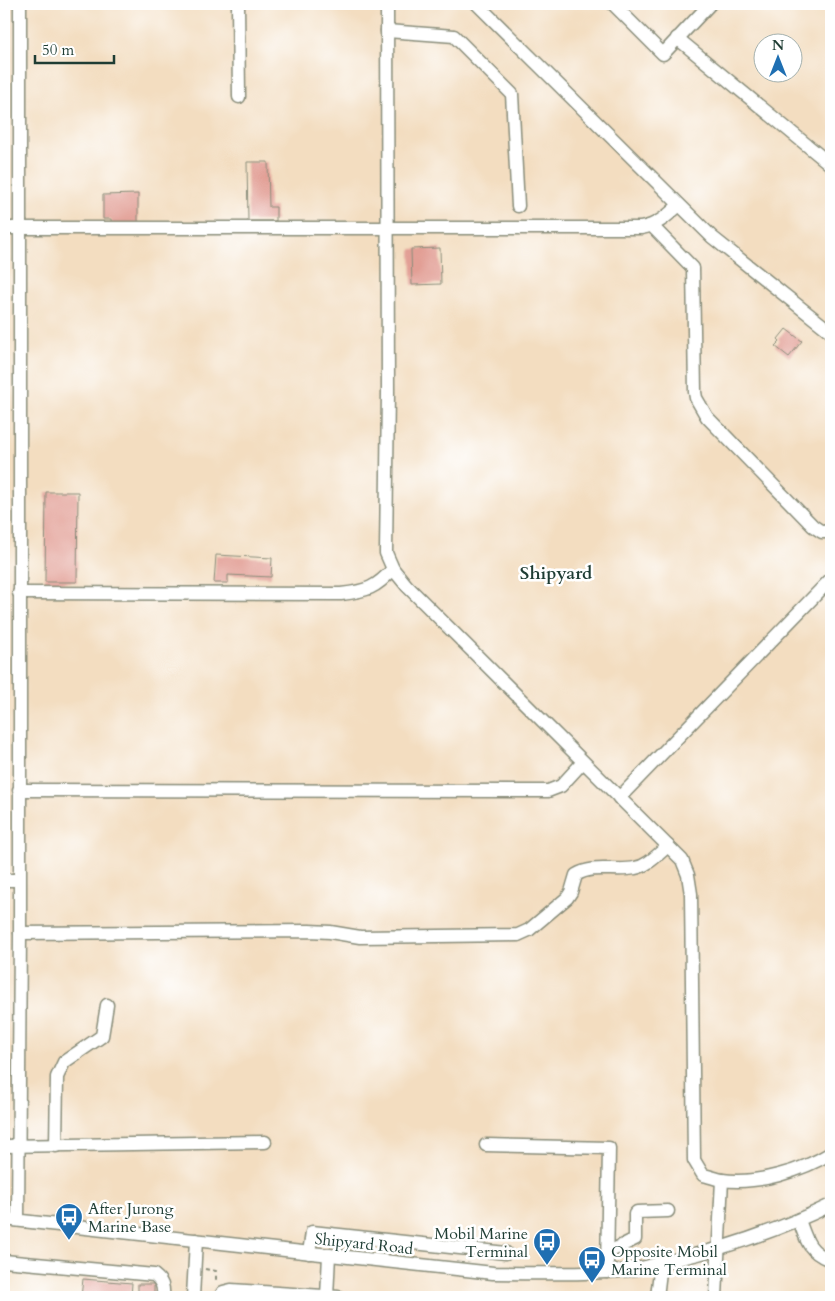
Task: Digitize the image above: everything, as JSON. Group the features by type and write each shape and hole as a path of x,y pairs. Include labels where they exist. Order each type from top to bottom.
{"street":[{"path":"18,1220 20,933 20,4"},
{"path":"238,4 239,97"},
{"path":"387,4 386,229 388,392 386,553 393,569 407,586 682,860 688,875 691,894 694,1160 703,1175 722,1180 758,1179 787,1173 831,1153"},
{"path":"477,4 712,237 831,332"},
{"path":"613,4 663,54 710,4"},
{"path":"387,31 454,36 512,94 518,206"},
{"path":"677,38 831,165"},
{"path":"4,228 641,228 661,222 679,205"},
{"path":"652,226 693,268 695,392 700,406 707,416 813,526 822,532 831,532"},
{"path":"19,593 341,594 362,592 381,582 393,569"},
{"path":"619,798 831,580"},
{"path":"19,790 548,791 561,786 583,762"},
{"path":"20,933 309,931 360,937 518,935 529,930 567,898 571,892 576,875 583,870 635,868 648,862 668,846"},
{"path":"4,880 19,880"},
{"path":"56,1146 57,1077 64,1062 102,1036 106,1005"},
{"path":"4,1146 265,1142"},
{"path":"486,1145 609,1148 607,1272"},
{"path":"716,1297 722,1180"},
{"name":"Shipyard Road","path":"4,1219 493,1273 572,1275 632,1270 719,1249 746,1241 799,1220 831,1204"},
{"path":"607,1253 635,1239 635,1214 637,1212 668,1211"},
{"path":"799,1220 811,1248 817,1255 828,1259 831,1258"},
{"path":"309,1253 312,1232 506,1253"},
{"path":"193,1297 196,1240"},
{"path":"220,1297 223,1292 231,1290 331,1297 330,1255"},
{"path":"4,1261 154,1275 162,1284 164,1297"},
{"path":"657,1297 661,1263"}],"building":[{"path":"247,162 268,162 269,207 276,207 276,221 248,221"},
{"path":"138,194 138,228 112,228 111,219 103,219 103,195"},
{"path":"440,248 441,284 412,285 411,249"},
{"path":"786,329 802,341 789,357 775,346"},
{"path":"46,492 78,492 77,582 45,582"},
{"path":"216,555 272,558 271,577 228,575 228,583 214,583"},
{"path":"83,1279 132,1283 131,1297 81,1297"},
{"path":"138,1284 154,1284 154,1297 138,1297"}],"place":[{"name":"After Jurong Marine Base","path":"69,1241"},
{"name":"Mobil Marine Terminal","path":"547,1266"},
{"name":"Opposite Mobil Marine Terminal","path":"592,1284"}],"district":[{"name":"Shipyard","path":"556,573"}]}
